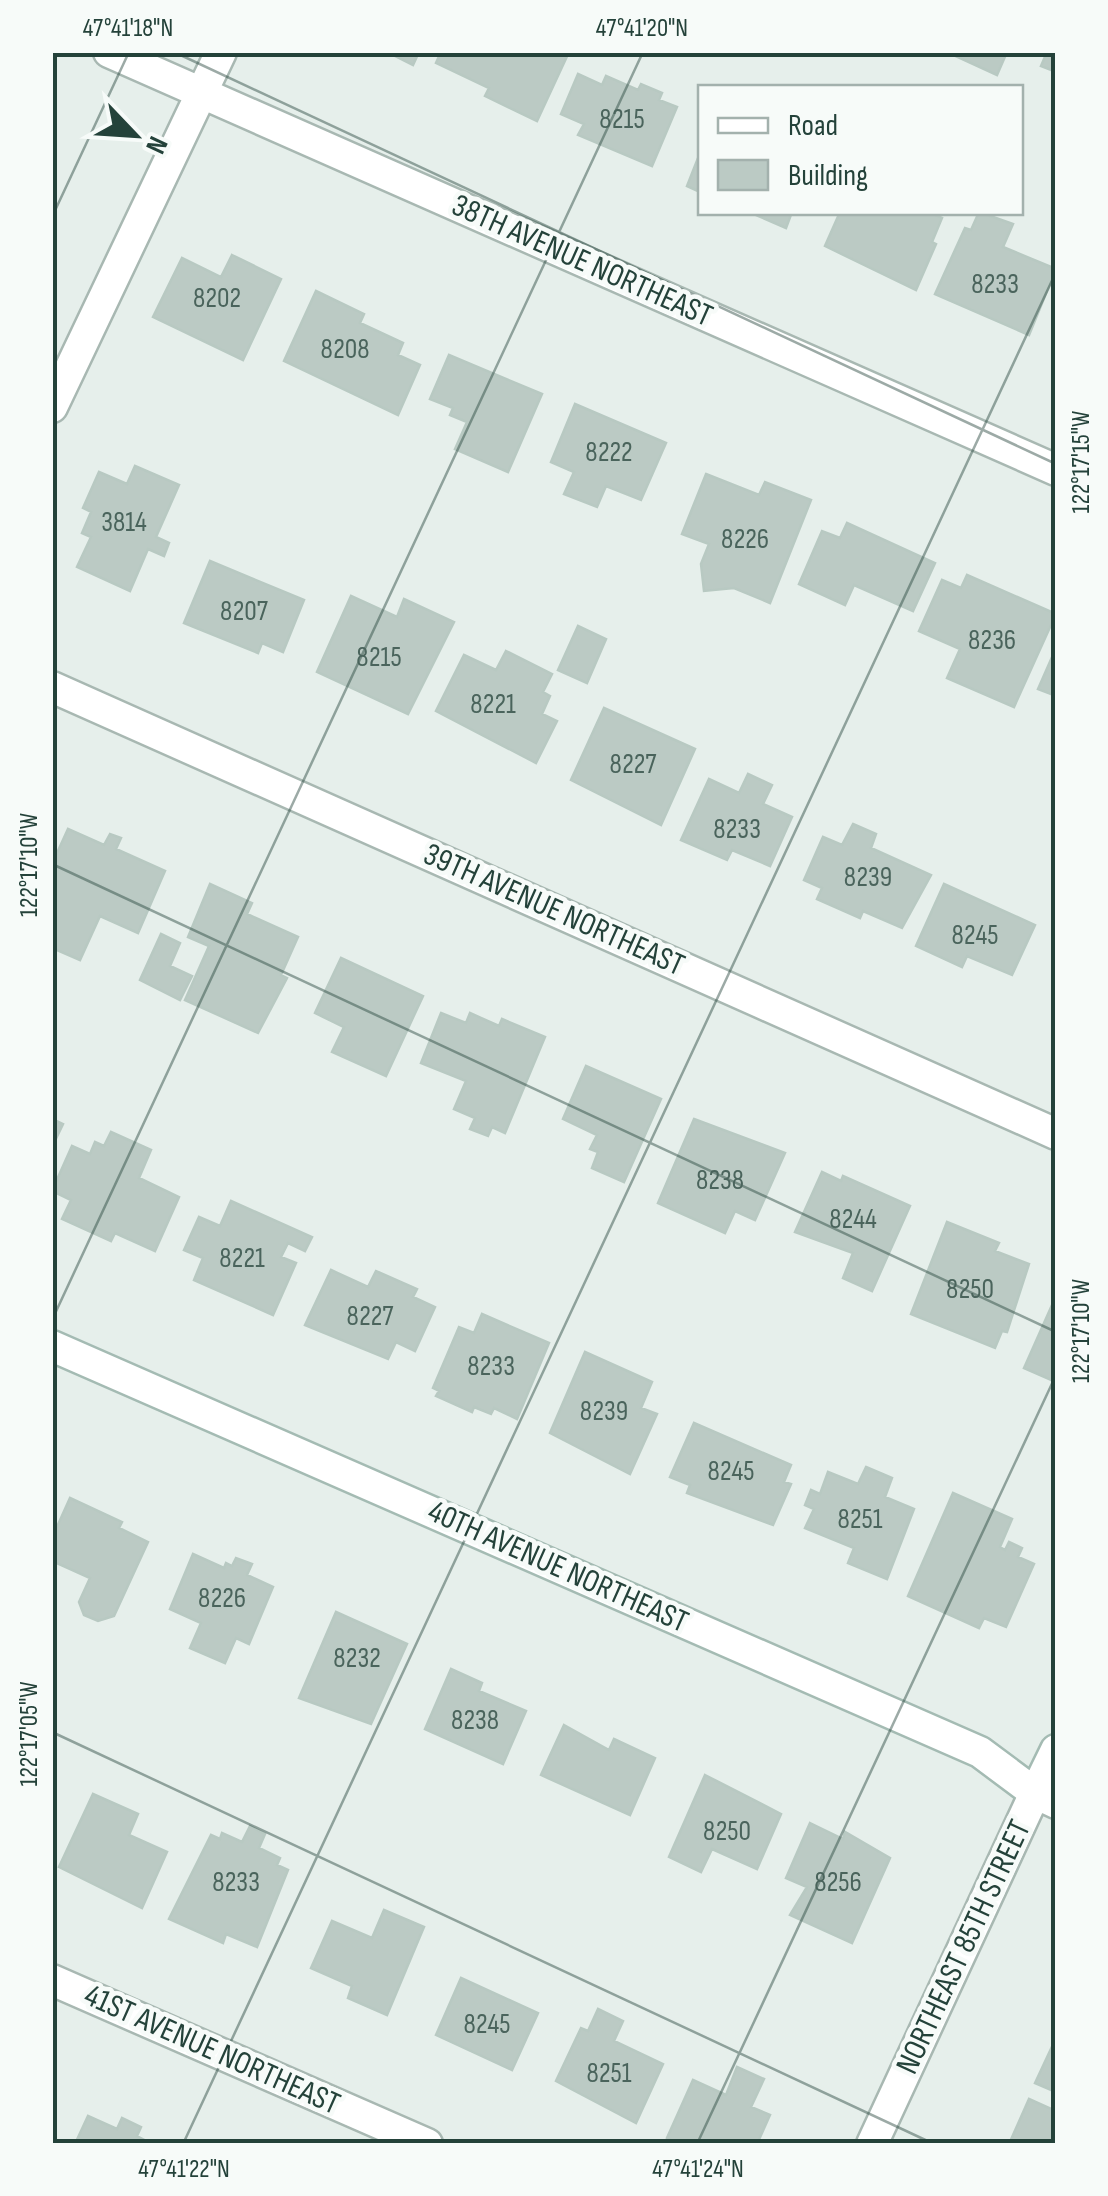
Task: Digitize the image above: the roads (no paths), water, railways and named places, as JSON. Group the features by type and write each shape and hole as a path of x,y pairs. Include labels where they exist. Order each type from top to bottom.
{"street":[{"name":"38TH AVENUE NORTHEAST","path":"109,52 1056,470"},
{"path":"52,406 221,52"},
{"name":"39TH AVENUE NORTHEAST","path":"52,687 1056,1134"},
{"name":"40TH AVENUE NORTHEAST","path":"52,1346 980,1752 1046,1798"},
{"name":"NORTHEAST 85TH STREET","path":"872,2144 1046,1798 1056,1750"},
{"name":"41ST AVENUE NORTHEAST","path":"52,1980 427,2144"}]}
